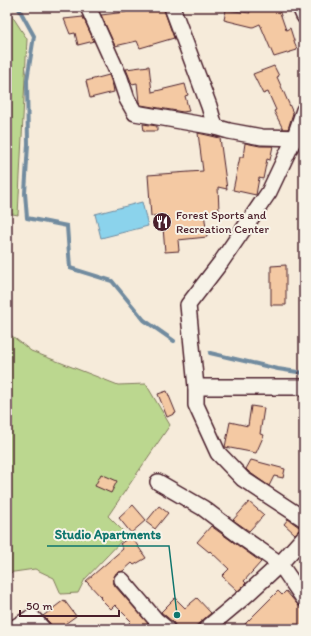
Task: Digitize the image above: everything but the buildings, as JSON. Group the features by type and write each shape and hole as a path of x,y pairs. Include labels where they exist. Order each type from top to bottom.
{"street":[{"path":"88,7 120,78 127,99 135,113 262,137 299,138"},
{"path":"172,7 210,106 214,127"},
{"path":"300,7 304,16"},
{"path":"304,110 299,138 269,192 221,262 188,305 196,387 196,405 218,453 243,479 304,518"},
{"path":"196,387 304,387"},
{"path":"158,482 203,508 280,564 304,599"},
{"path":"206,629 280,564 304,537"},
{"path":"122,580 156,620 167,629"},
{"path":"12,629 32,617 43,629"}],"green space":[{"path":"7,8 27,39 18,215 7,213"},
{"path":"7,332 31,351 118,385 146,384 170,425 108,516 127,535 85,579 78,593 61,594 54,578 35,569 7,573"}],"water":[{"path":"142,202 148,226 101,238 95,214"}],"waterway":[{"path":"18,7 34,36 27,80 28,144 25,193 27,218 67,226 70,268 112,281 144,320 174,341"},
{"path":"210,353 278,369 304,373"}],"place":[{"name":"Forest Sports and Recreation Center","path":"162,222"},
{"name":"Studio Apartments","path":"177,615"}]}
